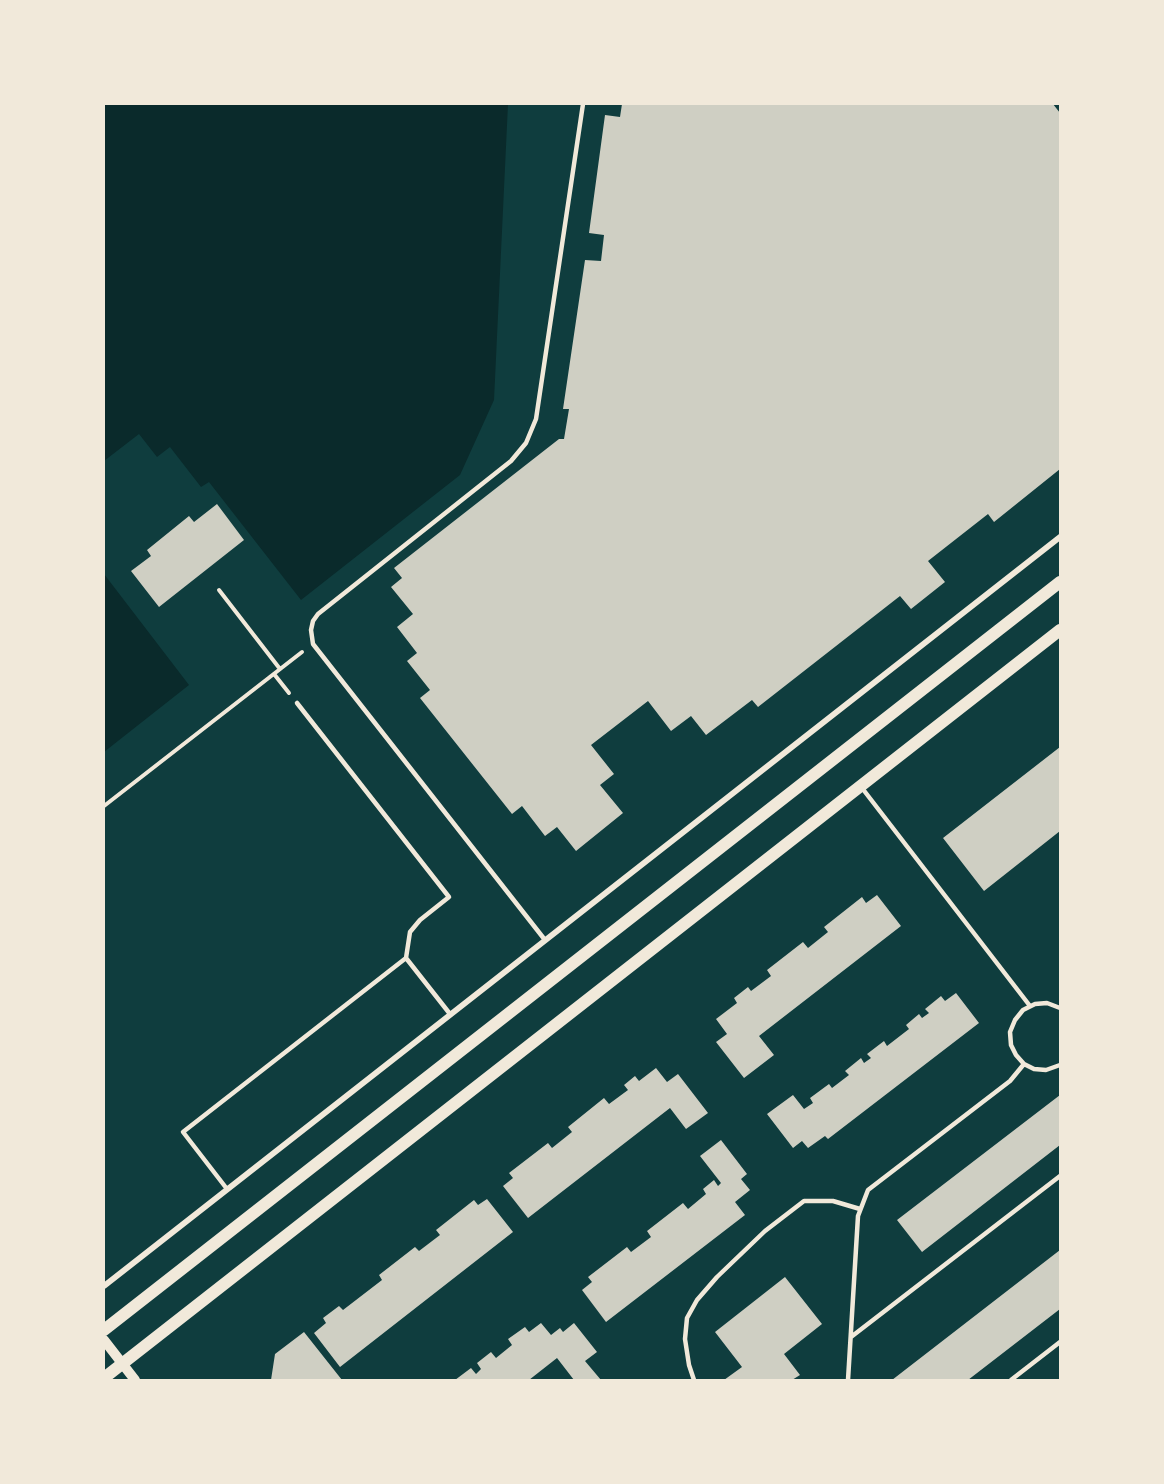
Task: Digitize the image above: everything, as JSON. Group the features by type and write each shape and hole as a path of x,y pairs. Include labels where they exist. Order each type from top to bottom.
{"main road":[{"path":"104,1330 1060,582"},
{"path":"104,1378 1060,630"}],"street":[{"path":"104,1286 1060,537"},
{"path":"104,1340 135,1380"}],"lane":[{"path":"546,940 312,644 311,630 318,614 511,461 526,443 536,419 583,104"},
{"path":"227,1189 183,1132 406,958 410,933 420,920 449,897 297,703"},
{"path":"860,785 1030,1006"},
{"path":"406,958 450,1014"},
{"path":"1060,1008 1047,1003 1030,1006 1023,1010 1015,1020 1010,1032 1011,1044 1016,1056 1024,1064 1035,1069 1046,1070 1060,1065"},
{"path":"848,1380 858,1216 868,1190 1010,1081 1024,1064"},
{"path":"851,1337 1060,1176"},
{"path":"694,1380 685,1339 687,1318 697,1300 717,1277 765,1231 804,1202 833,1201 861,1209"},
{"path":"1011,1380 1060,1342"}],"path":[{"path":"219,590 280,669"},
{"path":"104,806 312,644"},
{"path":"274,674 297,703"}],"water":[{"path":"104,104 508,104 494,400 460,475 301,600 209,482 201,487 170,447 157,457 139,434 104,461"},
{"path":"104,574 189,685 104,752"}],"building":[{"path":"622,104 1053,104 1060,113 1060,469 994,522 988,514 928,561 945,582 911,609 900,596 758,707 752,700 706,735 691,716 671,731 648,701 591,745 614,774 600,785 623,813 576,851 557,827 545,836 522,806 512,814 420,698 430,690 407,661 417,653 397,627 413,614 391,587 402,578 394,568 559,439 564,439 569,409 563,409 585,260 601,261 604,235 589,233 605,115 620,117"},
{"path":"217,504 244,540 159,607 131,571 151,556 147,550 189,516 194,522"},
{"path":"1060,747 1060,831 984,891 943,838"},
{"path":"877,895 901,926 759,1036 774,1055 744,1078 716,1042 727,1034 716,1019 737,1003 734,998 748,987 751,991 771,976 767,970 803,942 808,948 828,932 824,927 862,897 866,903"},
{"path":"956,993 979,1023 828,1139 825,1136 808,1148 802,1141 793,1148 767,1114 793,1095 804,1109 813,1103 810,1098 829,1084 832,1088 849,1075 845,1071 861,1058 864,1063 871,1058 867,1054 884,1041 887,1046 909,1029 906,1025 919,1014 922,1018 929,1013 925,1009 941,996 945,1001"},
{"path":"656,1068 667,1082 678,1074 708,1113 686,1129 670,1108 528,1218 503,1186 513,1178 509,1173 548,1143 552,1148 572,1132 568,1127 604,1098 609,1104 628,1090 624,1085 635,1076 639,1081"},
{"path":"1060,1095 1060,1145 922,1252 897,1220"},
{"path":"721,1140 747,1174 741,1179 750,1190 735,1202 745,1215 606,1322 582,1290 592,1282 588,1277 627,1247 631,1252 651,1237 647,1231 683,1203 688,1209 706,1194 703,1189 714,1180 718,1186 721,1183 700,1156"},
{"path":"487,1199 513,1232 340,1367 314,1333 326,1323 323,1318 339,1306 343,1310 382,1280 379,1275 415,1247 419,1251 440,1235 436,1230 474,1200 478,1205"},
{"path":"1060,1250 1060,1309 968,1380 892,1380"},
{"path":"785,1277 822,1324 784,1354 800,1375 792,1380 724,1380 742,1367 715,1332"},
{"path":"541,1323 551,1335 560,1328 563,1332 574,1323 597,1352 585,1361 601,1380 574,1380 557,1358 529,1380 455,1380 471,1368 476,1374 481,1369 477,1363 491,1352 496,1358 512,1345 508,1339 525,1327 529,1332"},
{"path":"304,1332 342,1380 271,1380 275,1354"}]}
